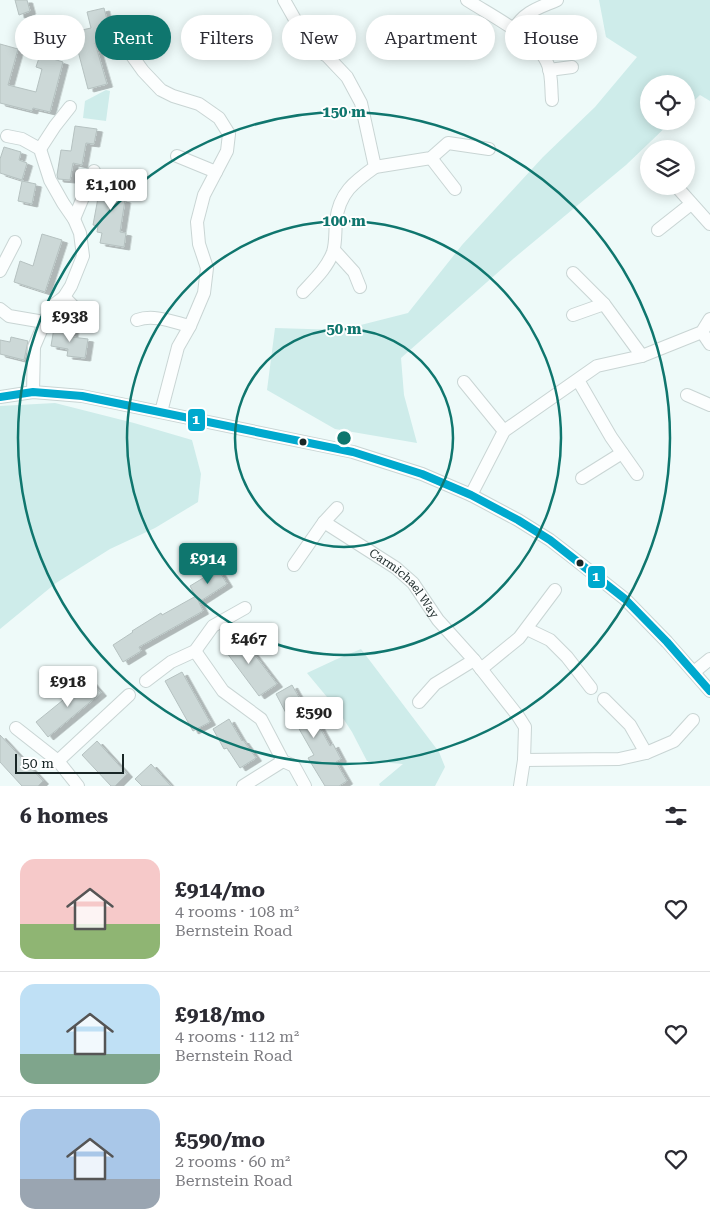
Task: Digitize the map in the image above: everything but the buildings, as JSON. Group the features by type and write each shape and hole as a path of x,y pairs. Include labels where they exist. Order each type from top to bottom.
{"street":[{"path":"284,0 310,46 327,56 347,77 361,103 375,167"},
{"path":"467,0 505,23"},
{"path":"525,15 557,0"},
{"path":"135,60 161,90 199,104 219,118 229,134 227,151 204,195 197,222 199,244 207,268 204,293 190,326 178,347 161,412"},
{"path":"546,60 548,63 552,100"},
{"path":"549,70 572,67"},
{"path":"40,148 70,108"},
{"path":"7,136 22,139 40,148 50,180 74,219 80,233 83,256 71,286 64,297 50,307 34,347 33,392"},
{"path":"303,292 327,266 334,250 337,212 344,193 361,177 375,167 432,158 448,143 489,148"},
{"path":"177,156 216,172"},
{"path":"432,158 455,189"},
{"path":"74,219 94,171"},
{"path":"684,195 710,224"},
{"path":"658,230 691,204"},
{"path":"0,271 15,242"},
{"path":"334,250 354,272 360,287"},
{"path":"573,273 604,304 642,356"},
{"path":"64,297 84,317"},
{"path":"573,315 604,304"},
{"path":"0,309 9,316 44,322"},
{"path":"137,320 144,317 190,326"},
{"path":"471,495 504,431 597,366 642,356 702,332 710,319"},
{"path":"702,332 710,344"},
{"path":"578,380 610,437 637,474"},
{"path":"464,382 504,431"},
{"path":"0,397 33,392 82,396 353,452 422,474 471,495 518,520 550,540 625,599 667,642 710,691"},
{"path":"687,395 709,402"},
{"path":"582,478 622,453"},
{"path":"294,565 324,522 337,508"},
{"name":"Carmichael Way","path":"324,522 396,568 413,583 438,620 477,664 526,727 520,786"},
{"path":"418,702 435,684 477,664 519,638 555,590"},
{"path":"146,682 171,662 196,651 213,626 245,608"},
{"path":"527,629 550,640 567,657 591,688"},
{"path":"196,651 223,691 261,719 283,761 294,766 305,786"},
{"path":"694,672 710,659"},
{"path":"58,760 128,695"},
{"path":"604,699 630,725 646,753"},
{"path":"524,760 619,760 646,753 674,741 693,720"},
{"path":"16,728 58,760 78,786"},
{"path":"242,786 283,761"}],"shaded area":[{"path":"599,0 710,0 710,101 700,95 695,100 695,75 640,75 640,130 663,130 652,140 640,140 640,152 626,165 513,259 401,358 404,395 417,443 335,429 267,390 275,328 341,330 408,313 462,245 543,157 595,107 637,57 606,37"},
{"path":"106,90 110,91 106,121 83,118 85,101"},
{"path":"55,403 192,440 201,474 198,502 155,528 110,549 56,583 0,629 0,406"},
{"path":"361,649 439,752 445,767 435,786 380,786 379,784 403,764 367,761 337,709 307,673"}],"transit line":[{"name":"1","path":"0,397 33,392 82,396 353,452 422,474 471,495 518,520 550,540 625,599 667,642 710,691"}]}
